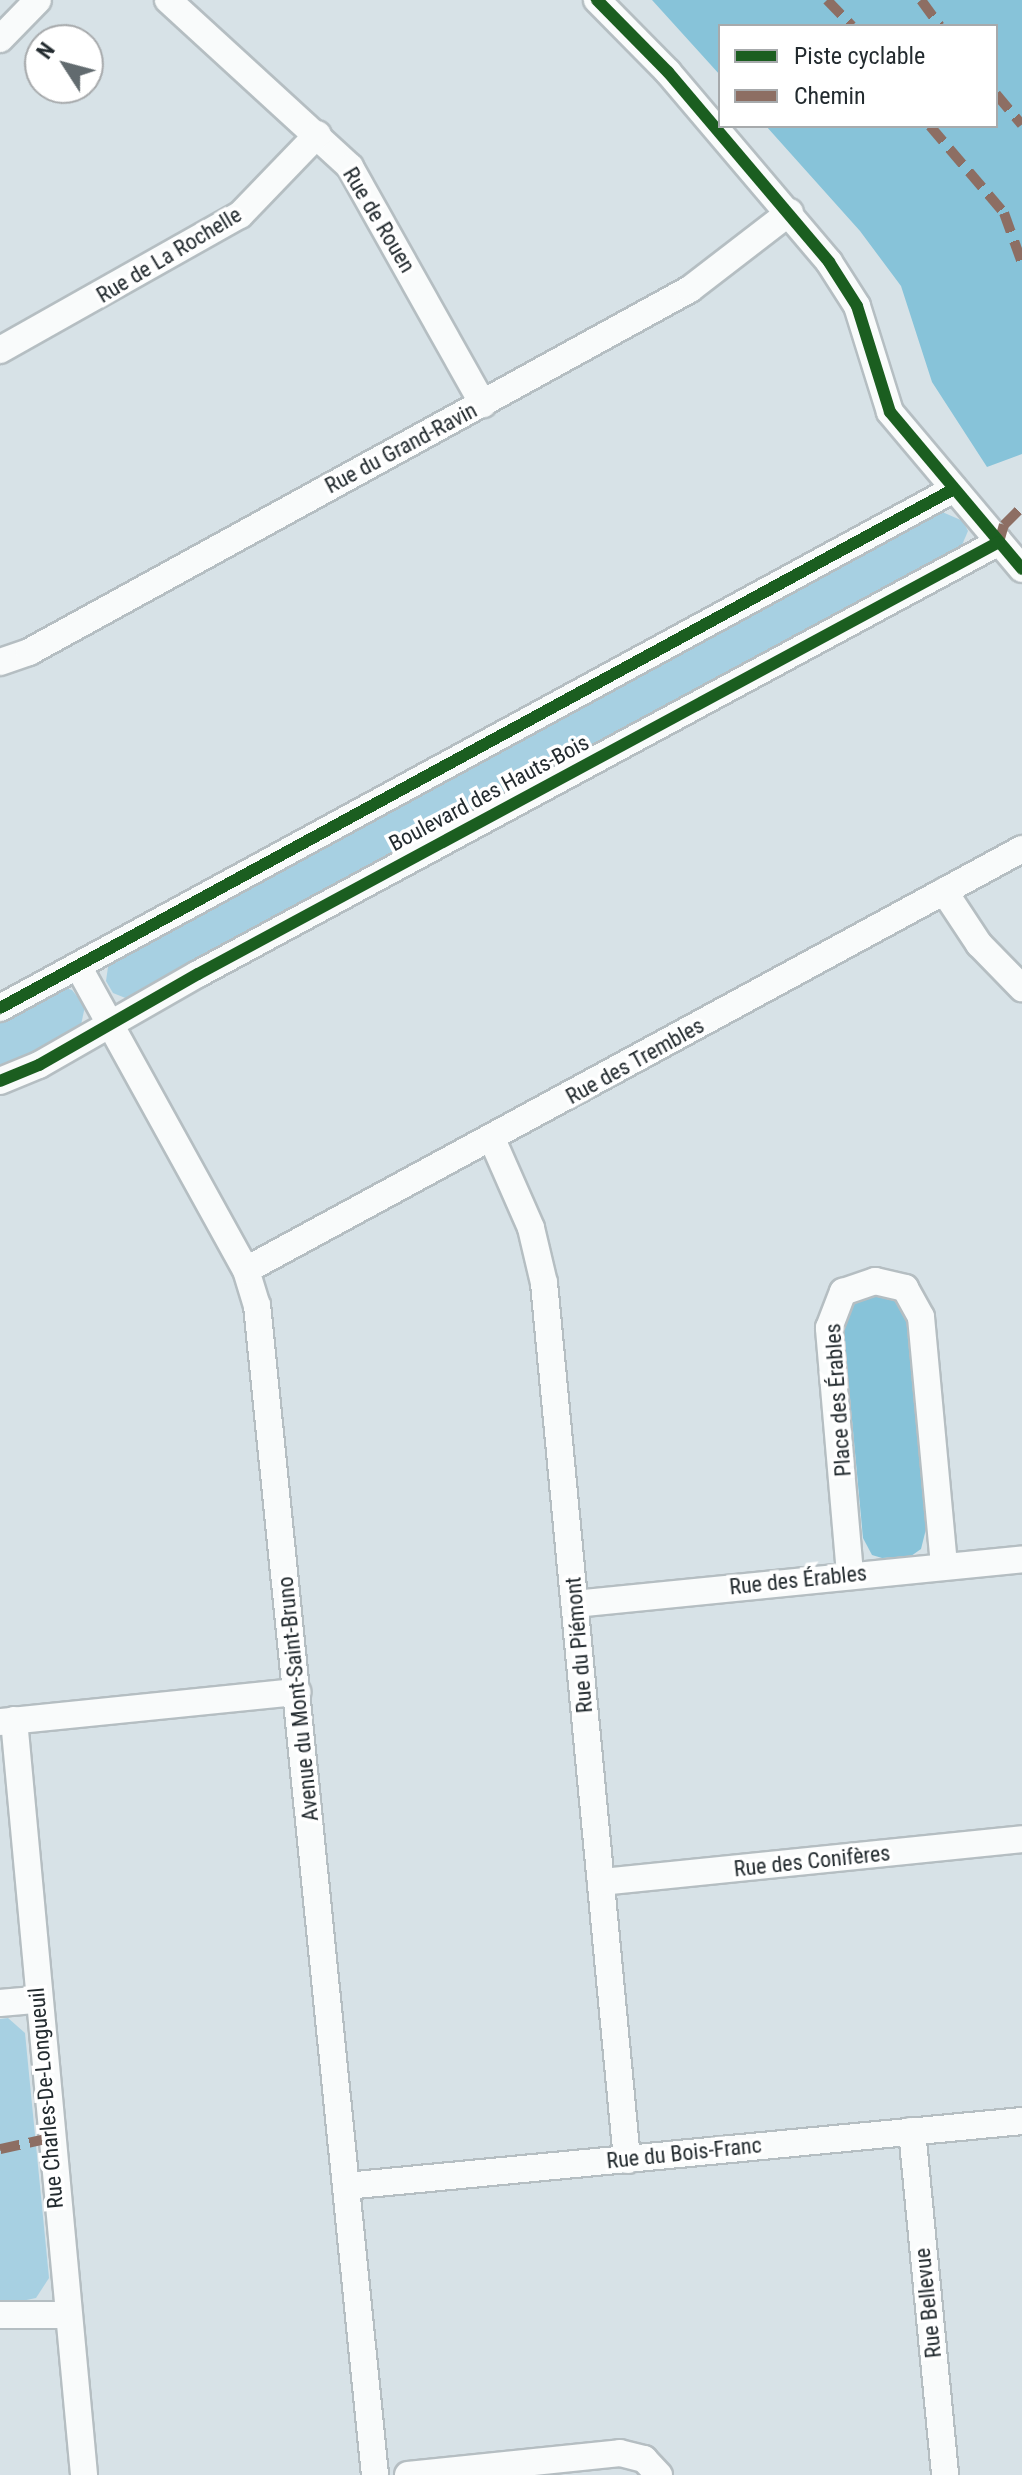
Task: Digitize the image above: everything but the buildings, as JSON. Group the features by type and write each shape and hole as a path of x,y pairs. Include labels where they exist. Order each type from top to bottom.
{"street":[{"path":"0,39 38,0"},
{"name":"Rue de Rouen","path":"168,0 318,134 361,181 483,404"},
{"path":"597,0 668,72 790,212 857,306 890,412 1022,569"},
{"name":"Rue de La Rochelle","path":"0,350 240,215 318,134"},
{"name":"Rue du Grand-Ravin","path":"0,662 29,652 690,289 790,212"},
{"name":"Boulevard des Hauts-Bois","path":"0,1008 954,489"},
{"name":"Boulevard des Hauts-Bois","path":"0,1081 111,1026 340,896 999,542"},
{"name":"Rue des Trembles","path":"246,1270 1022,849"},
{"path":"944,891 979,944 1022,988"},
{"name":"Avenue du Mont-Saint-Bruno","path":"78,966 246,1270 263,1350 375,2475"},
{"name":"Rue du Piémont","path":"492,1139 540,1256 627,2160"},
{"name":"Place des Érables","path":"850,1574 829,1328 843,1292 875,1281 905,1288 921,1317 944,1566"},
{"name":"Rue des Érables","path":"575,1604 1022,1559"},
{"path":"7,1721 297,1692"},
{"name":"Rue Charles-De-Longueuil","path":"7,1721 84,2475"},
{"name":"Rue des Conifères","path":"601,1882 1022,1839"},
{"path":"0,2003 37,2000"},
{"name":"Rue du Bois-Franc","path":"346,2186 1022,2121"},
{"name":"Rue Bellevue","path":"912,2131 945,2475"},
{"path":"0,2315 66,2315"},
{"path":"408,2475 620,2453 644,2459 659,2475"}],"shaded area":[{"path":"652,0 1022,0 1022,454 987,467 932,382 901,286 860,231 768,128 998,128 998,24 718,24 718,73"},
{"path":"940,511 963,521 968,531 959,552 128,999 113,993 106,981 109,960"},
{"path":"63,987 72,990 85,1006 81,1025 74,1034 0,1073 0,1016"},
{"path":"878,1293 897,1302 907,1319 927,1525 921,1549 911,1556 882,1558 872,1555 863,1538 843,1323 853,1300"},
{"path":"8,2018 25,2033 49,2278 36,2298 12,2303 0,2302 0,2019"}],"marked path":[{"path":"827,0 850,24"},
{"path":"921,0 939,24"},
{"path":"998,96 1022,125"},
{"path":"932,128 1004,213 1022,263"},
{"path":"999,542 1004,525 1022,507"},
{"path":"0,2149 50,2138"}],"cycle path":[{"path":"597,0 668,72 829,262 857,306 890,412 1022,569"},
{"path":"0,1008 954,489"},
{"path":"0,1081 39,1065 198,974 999,542"}]}
